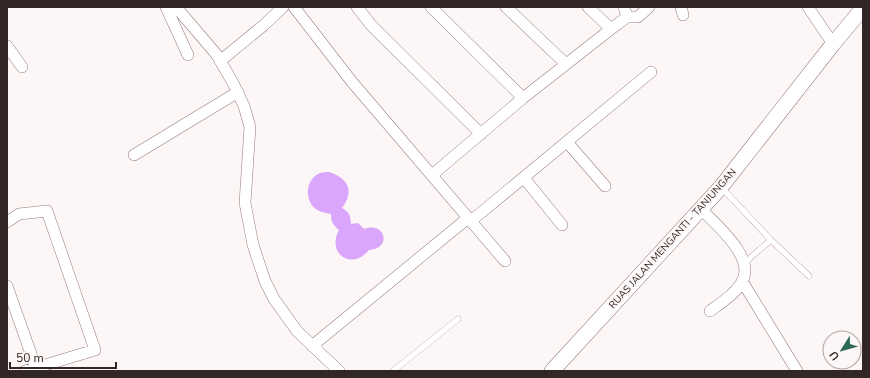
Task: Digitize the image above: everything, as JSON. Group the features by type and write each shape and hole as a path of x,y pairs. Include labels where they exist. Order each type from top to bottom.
{"main road":[{"name":"RUAS JALAN MENGANTI - TANJUNGAN","path":"552,371 721,187 832,44 863,8"}],"street":[{"path":"166,7 188,55"},
{"path":"176,7 218,58 238,92 244,106 250,127 245,203 253,245 265,281 274,299 297,331 338,371"},
{"path":"218,58 264,25 283,7"},
{"path":"294,7 352,82 505,261"},
{"path":"357,7 371,25 481,134"},
{"path":"431,7 523,98"},
{"path":"506,7 566,64"},
{"path":"588,7 611,29"},
{"path":"432,175 523,98 611,29 625,12 638,17 650,7"},
{"path":"808,7 832,44"},
{"path":"7,46 22,67"},
{"path":"312,346 524,178 651,72"},
{"path":"134,155 238,92"},
{"path":"567,142 605,186"},
{"path":"524,178 562,225"},
{"path":"700,209 738,249 744,265 742,281 735,292 710,311"},
{"path":"7,222 19,214 47,211 95,350 24,371"},
{"path":"742,281 798,371"},
{"path":"7,286 36,368"}],"lane":[{"path":"721,187 771,240 808,276"},
{"path":"744,265 771,240"},
{"path":"393,371 458,319"}],"shaded area":[{"path":"329,172 341,178 348,186 348,196 342,208 349,214 351,224 358,223 364,229 377,229 383,236 381,245 369,250 362,256 355,259 343,257 338,252 336,239 339,230 335,227 331,219 331,214 316,209 309,199 308,187 314,176 320,173"}]}
